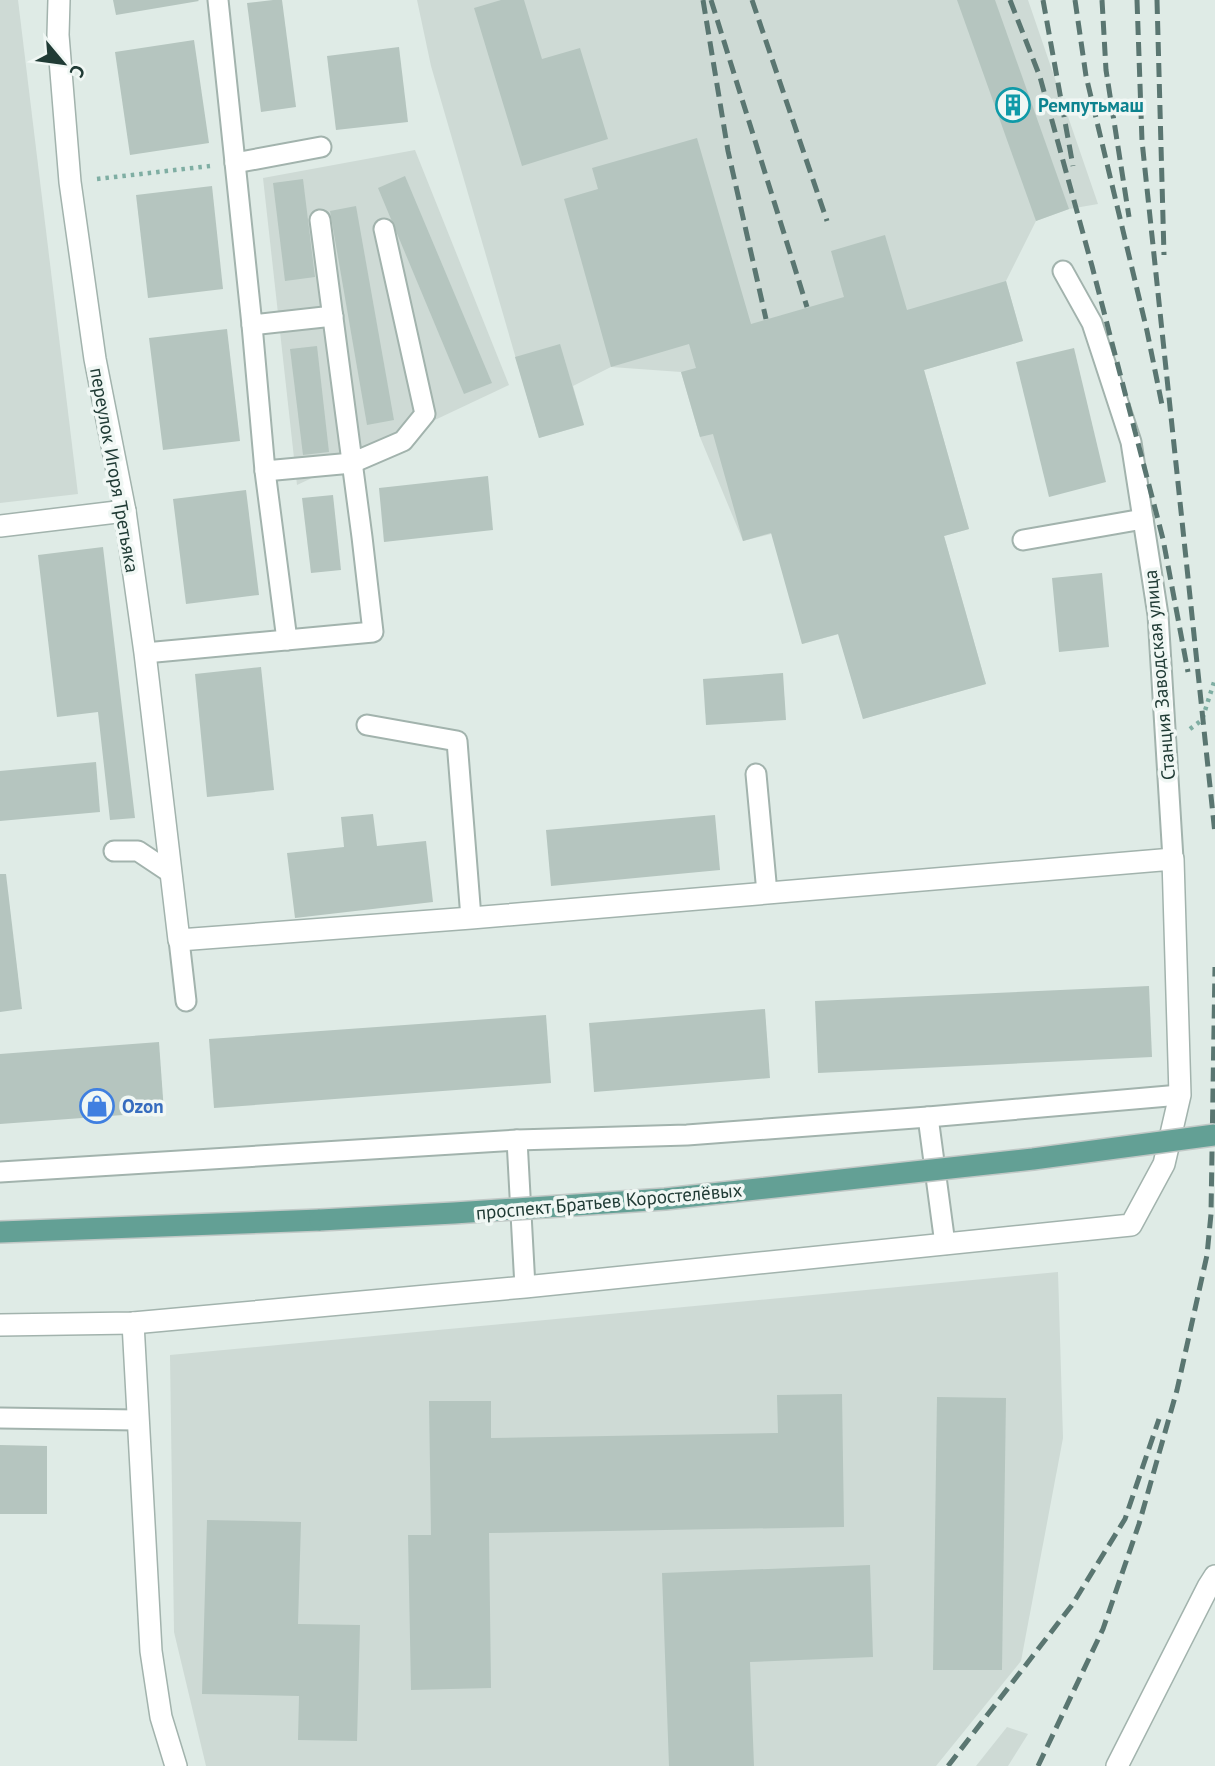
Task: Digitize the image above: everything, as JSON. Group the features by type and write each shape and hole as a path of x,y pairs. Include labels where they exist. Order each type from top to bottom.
{"main road":[{"name":"проспект Братьев Коростелёвых","path":"0,1232 320,1220 665,1199 1033,1159 1215,1135"}],"street":[{"name":"переулок Игоря Третьяка","path":"59,0 58,35 70,182 95,359 125,511 145,653 179,940"},
{"path":"0,526 125,511"},
{"path":"179,940 1173,859"},
{"name":"Станция Заводская улица","path":"945,1244 1131,1226 1164,1164 1180,1095 1173,859"},
{"path":"0,1325 133,1322 525,1287 945,1244"},
{"path":"133,1322 151,1651 162,1717 176,1766"},
{"path":"1122,1764 1215,1576"}],"lane":[{"path":"218,0 265,471 287,640"},
{"path":"235,163 321,147"},
{"path":"145,653 373,632 320,220"},
{"path":"265,471 352,463 403,441 425,414 384,229"},
{"name":"Станция Заводская улица","path":"1063,271 1092,323 1131,442 1158,615 1173,859"},
{"path":"252,325 332,316"},
{"path":"1023,540 1143,519"},
{"path":"367,725 457,741 471,918"},
{"path":"756,774 767,893"},
{"path":"114,850 138,851 172,873"},
{"path":"179,940 186,1001"},
{"path":"0,1172 517,1140 687,1135 1180,1095"},
{"path":"928,1117 945,1244"},
{"path":"517,1140 525,1287"},
{"path":"0,1418 137,1420"}],"path":[{"path":"70,182 235,163"},
{"path":"1167,746 1202,720 1215,679"}],"shaded area":[{"path":"0,0 18,0 78,494 0,503"},
{"name":"Ремпутьмаш","path":"417,0 1028,0 1098,204 1069,209 1036,221 1006,281 1023,341 924,370 969,529 944,536 986,684 863,719 839,634 802,644 775,533 743,541 700,437 681,372 611,367 573,386 584,425 539,438 431,66"},
{"path":"415,150 509,385 297,485 263,178"},
{"path":"1058,1272 1063,1438 1021,1661 936,1766 206,1766 174,1632 170,1355"},
{"path":"1007,1727 1028,1734 1008,1766 976,1766"}],"building":[{"path":"113,0 198,0 199,1 116,15"},
{"path":"282,0 296,107 261,112 247,3"},
{"path":"501,0 524,0 542,59 580,48 608,139 522,166 474,8"},
{"name":"Ремпутьмаш","path":"957,0 995,0 1069,209 1036,221"},
{"path":"194,40 209,143 130,155 115,52"},
{"path":"399,47 408,122 336,130 327,56"},
{"path":"697,138 751,324 844,297 831,251 885,235 907,310 1006,281 1023,341 924,370 969,529 944,536 986,684 863,719 838,634 802,644 771,533 743,541 713,434 700,437 681,372 696,368 689,344 611,367 564,199 598,189 592,168"},
{"path":"405,176 492,383 464,394 378,188"},
{"path":"303,179 315,277 285,281 273,183"},
{"path":"212,186 223,289 148,298 136,195"},
{"path":"356,206 394,420 367,425 330,211"},
{"path":"227,329 240,441 163,450 149,338"},
{"path":"560,344 584,425 539,438 515,357"},
{"path":"317,346 329,452 303,455 290,349"},
{"path":"1074,348 1106,482 1049,497 1016,362"},
{"path":"488,476 493,530 384,542 379,488"},
{"path":"246,490 259,595 186,604 173,499"},
{"path":"333,495 341,570 311,573 302,498"},
{"path":"103,547 135,818 110,820 98,712 57,717 38,555"},
{"path":"1102,573 1109,647 1059,652 1052,578"},
{"path":"261,667 274,790 207,797 195,674"},
{"path":"783,673 786,720 706,725 703,679"},
{"path":"96,762 100,812 0,821 0,771"},
{"path":"373,814 377,846 426,841 433,902 295,918 287,853 344,847 341,817"},
{"path":"715,815 720,870 551,886 546,830"},
{"path":"0,874 6,874 22,1009 0,1012"},
{"path":"1149,986 1152,1057 818,1073 815,1001"},
{"path":"765,1009 770,1078 594,1092 589,1023"},
{"path":"546,1015 551,1083 214,1108 209,1039"},
{"path":"159,1042 164,1112 0,1124 0,1054"},
{"path":"842,1394 844,1527 489,1533 491,1688 411,1690 408,1535 431,1535 429,1401 491,1401 491,1438 778,1433 777,1395"},
{"path":"937,1397 1006,1398 1002,1670 933,1670"},
{"path":"0,1445 47,1446 47,1514 0,1514"},
{"path":"207,1520 301,1522 298,1624 360,1625 357,1741 298,1740 299,1696 202,1694"},
{"path":"870,1565 873,1657 750,1662 754,1766 669,1766 662,1573"}],"railway":[{"path":"703,0 728,151 766,319"},
{"path":"711,0 807,307"},
{"path":"752,0 827,221"},
{"path":"1010,0 1040,77 1092,266 1163,539 1188,672"},
{"path":"1043,0 1073,166"},
{"path":"1075,0 1086,76 1162,405"},
{"path":"1102,0 1106,70 1129,217"},
{"path":"1137,0 1142,141 1215,834"},
{"path":"1157,0 1164,255"},
{"path":"1038,1766 1103,1629 1139,1524 1177,1390 1207,1255 1211,1214 1215,967"},
{"path":"948,1766 1072,1605 1125,1519 1159,1419"}],"place":[{"name":"Ремпутьмаш","path":"1013,105"},
{"name":"Ozon","path":"97,1106"}]}
